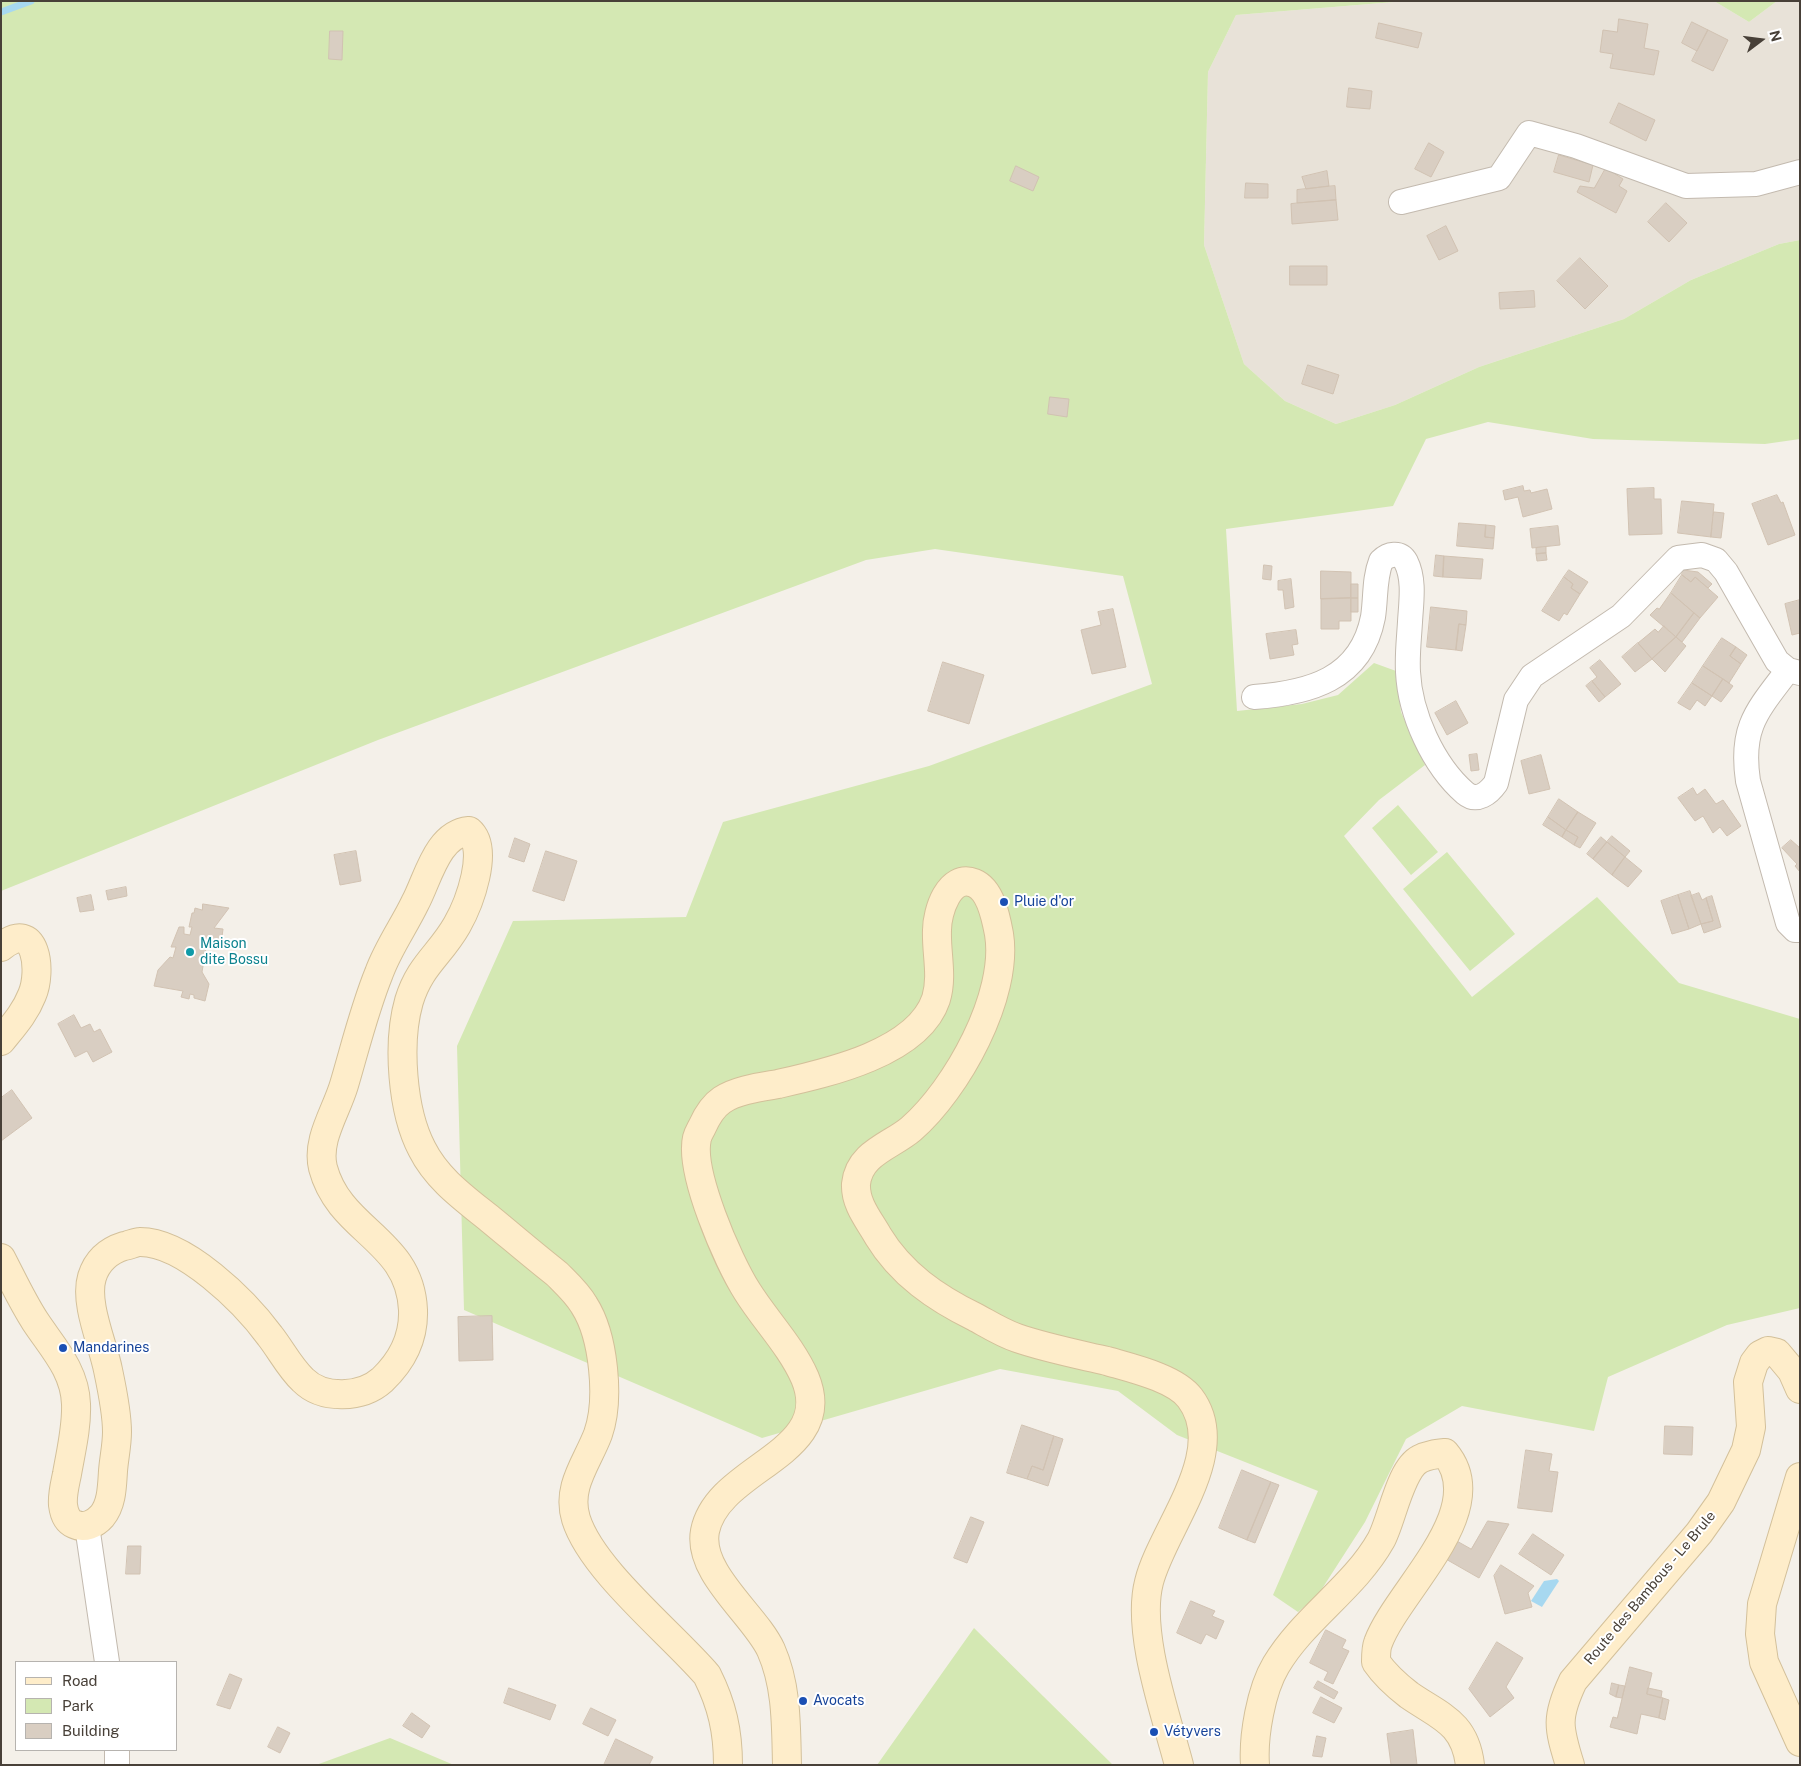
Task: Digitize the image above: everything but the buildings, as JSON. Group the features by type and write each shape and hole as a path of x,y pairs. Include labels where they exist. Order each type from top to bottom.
{"main road":[{"path":"1,1258 35,1320 66,1365 74,1386 76,1403 75,1426 62,1497 63,1510 69,1521 77,1526 88,1526 100,1519 108,1508 117,1430 108,1366 93,1310 90,1281 98,1262 113,1250 138,1242 166,1248 192,1262 247,1307 305,1382 321,1392 337,1394 358,1392 378,1384 399,1362 409,1338 413,1314 411,1292 404,1270 393,1255 349,1215 336,1198 322,1164 321,1145 343,1086 355,1041 380,969 417,901 435,860 451,836 469,831 475,836 480,848 468,901 457,926 419,975 404,1022 403,1069 410,1118 421,1149 438,1176 557,1274 585,1306 594,1328 600,1353 604,1414 574,1491 577,1521 587,1542 605,1568 707,1675 718,1696 725,1718 728,1765"},
{"path":"787,1765 786,1708 776,1663 770,1647 758,1628 712,1567 705,1545 704,1532 710,1518 729,1490 794,1442 805,1425 812,1403 806,1381 797,1364 744,1288 715,1224 698,1166 697,1138 706,1118 722,1100 748,1090 818,1076 886,1050 913,1032 928,1016 937,995 940,967 936,925 945,897 952,888 964,882 973,882 982,888 996,918 1001,943 1000,973 987,1017 952,1082 931,1108 909,1131 876,1150 863,1165 859,1171 856,1188 858,1200 887,1252 912,1277 943,1301 1012,1337 1125,1366 1177,1385 1190,1398 1199,1414 1205,1437 1200,1463 1148,1584 1147,1611 1152,1658 1179,1765"},
{"path":"1,947 7,942 18,939 28,941 35,948 37,956 33,994 20,1017 1,1041"},
{"name":"Route des Bambous - Le Brule","path":"1570,1765 1559,1722 1562,1703 1573,1681 1699,1533 1721,1502 1746,1450 1751,1427 1748,1382 1754,1363 1760,1355 1768,1351 1777,1353 1792,1371 1800,1389"},
{"path":"1255,1765 1260,1710 1266,1687 1276,1666 1302,1632 1359,1570 1380,1540 1407,1472 1418,1460 1445,1453 1458,1474 1460,1490 1458,1506 1434,1555 1378,1644 1376,1662 1387,1676 1410,1695 1448,1719 1461,1737 1469,1755 1470,1765"},
{"path":"1800,1478 1762,1604 1760,1634 1764,1662 1800,1742"}],"street":[{"path":"1401,202 1499,178 1529,133 1576,146 1686,186 1756,184 1800,172"},
{"path":"1254,697 1288,694 1317,687 1343,671 1362,649 1368,635 1373,617 1377,570 1381,561 1393,554 1399,555 1405,560 1411,586 1408,673 1422,730 1435,756 1452,781 1468,796 1479,798 1489,793 1496,783 1516,700 1532,676 1621,616 1678,558 1702,555 1716,560 1726,572 1777,661 1794,671 1757,711 1749,728 1745,744 1745,763 1748,781 1794,927"},
{"path":"88,1526 107,1661"},
{"path":"117,1751 117,1765"}],"shaded area":[{"path":"1406,1 1714,1 1749,22 1777,1 1800,1 1800,240 1779,244 1691,280 1624,319 1479,367 1395,405 1336,424 1285,401 1244,364 1204,245 1208,72 1236,15"}],"green space":[{"path":"1,1 1406,1 1236,15 1208,72 1204,245 1244,364 1285,401 1336,424 1395,405 1479,367 1624,319 1691,280 1779,244 1800,240 1800,439 1765,444 1593,439 1488,422 1426,439 1393,506 1226,529 1237,711 1302,704 1338,695 1374,663 1396,671 1401,712 1425,765 1379,800 1344,836 1472,997 1597,897 1679,983 1800,1019 1800,1308 1727,1325 1608,1377 1594,1431 1462,1406 1406,1439 1365,1522 1318,1595 1298,1612 1273,1595 1318,1491 1177,1435 1118,1391 1000,1369 762,1438 464,1310 457,1046 513,921 686,917 723,822 929,766 1152,684 1123,576 935,549 866,560 378,740 1,891"},
{"path":"1714,1 1777,1 1749,22"},
{"path":"1398,805 1438,852 1411,875 1372,828"},
{"path":"1447,852 1515,934 1470,971 1403,889"},
{"path":"974,1628 1113,1765 877,1765"},
{"path":"390,1738 454,1765 316,1765"}],"water":[{"path":"1557,1579 1559,1581 1542,1607 1531,1601 1544,1581"}],"waterway":[{"path":"1,12 31,1"}],"place":[{"name":"Pluie d'or","path":"1004,902"},
{"name":"Maison dite Bossu","path":"190,952"},
{"name":"Mandarines","path":"63,1348"},
{"name":"Avocats","path":"803,1701"},
{"name":"Vétyvers","path":"1154,1732"}]}
